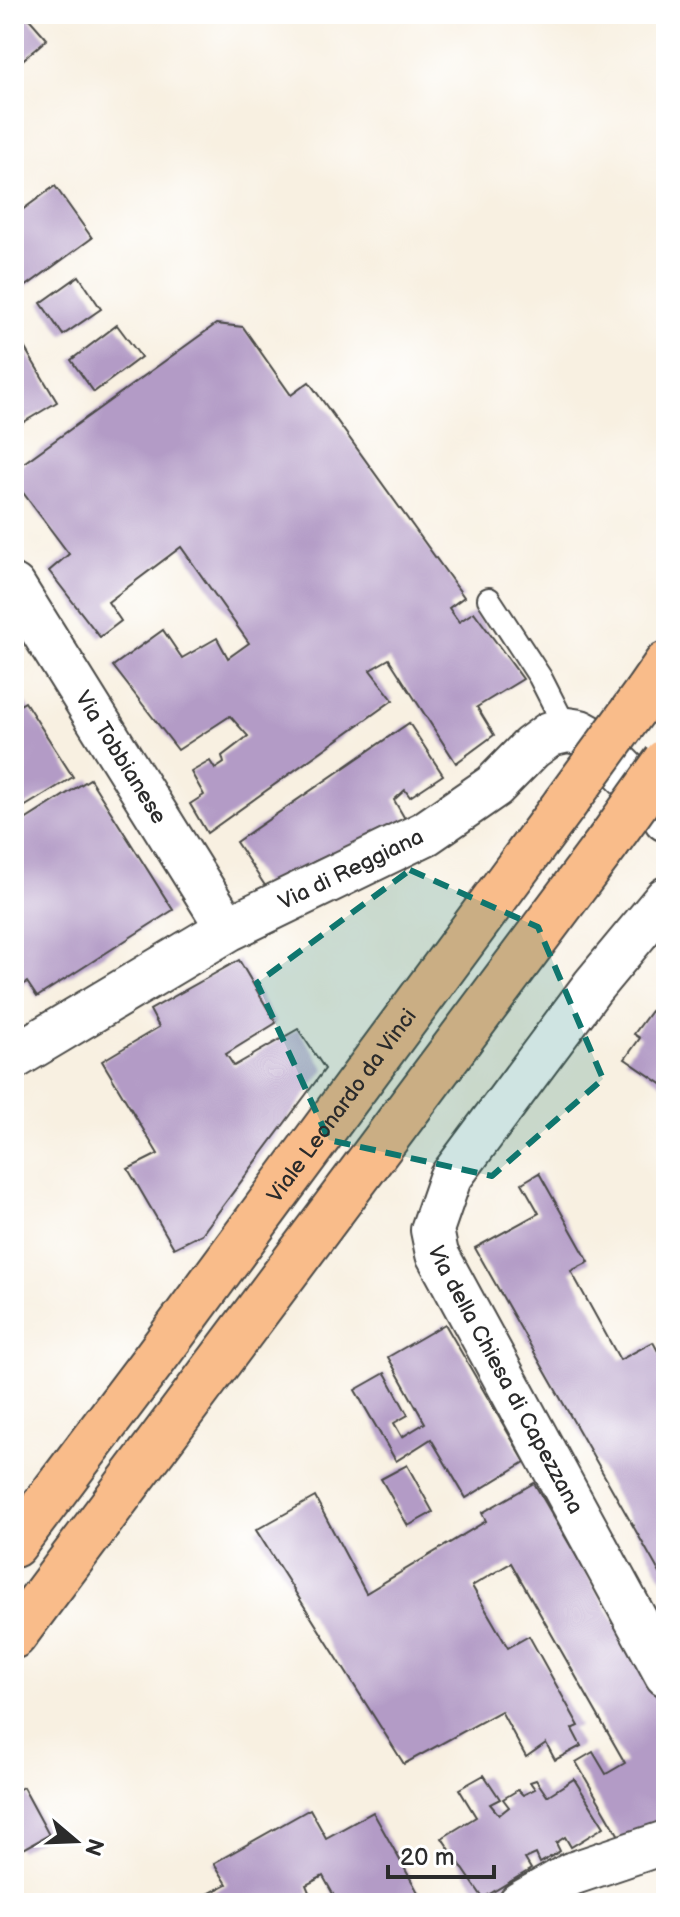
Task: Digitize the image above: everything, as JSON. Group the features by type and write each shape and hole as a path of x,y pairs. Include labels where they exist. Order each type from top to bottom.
{"highway":[{"name":"Viale Leonardo da Vinci","path":"14,1545 656,678"},
{"path":"14,1636 666,761"}],"street":[{"name":"Via Tobbianese","path":"14,586 228,929"},
{"name":"Via di Reggiana","path":"14,1057 228,929 426,833 494,786 531,748 550,734 567,730"},
{"path":"567,730 591,738 664,813"},
{"name":"Via della Chiesa di Capezzana","path":"666,898 593,986 450,1178 432,1230 437,1254 666,1675"},
{"path":"520,1903 571,1874 666,1842"}],"lane":[{"path":"489,599 540,677 567,730"}],"highlighted area":[{"path":"410,870 538,927 603,1079 492,1176 329,1140 257,983"}],"building":[{"path":"14,14 25,14 47,39 18,64 14,59"},
{"path":"55,186 92,238 14,295 14,216"},
{"path":"79,276 101,309 63,335 41,303"},
{"path":"216,324 243,327 291,395 309,382 464,597 449,608 459,622 474,612 523,679 477,707 494,735 456,763 389,659 370,670 393,700 207,833 190,804 204,795 191,772 210,761 215,769 224,763 222,756 248,736 230,716 178,750 113,666 163,630 182,658 217,638 228,658 249,643 181,547 108,602 121,621 100,637 49,571 69,554 15,482 14,470"},
{"path":"117,325 141,357 94,392 71,360"},
{"path":"14,330 57,402 14,428"},
{"path":"25,702 73,777 14,813 14,708"},
{"path":"409,723 443,775 410,797 405,790 394,800 408,824 314,862 268,890 236,842"},
{"path":"90,779 173,910 37,997 27,982 14,990 14,827"},
{"path":"239,960 276,1023 226,1054 234,1066 298,1029 325,1069 202,1234 174,1248 128,1169 158,1154 102,1061 159,1027 150,1010"},
{"path":"666,1006 666,1087 625,1059 640,1038 634,1034 651,1011 657,1016"},
{"path":"539,1173 589,1262 571,1271 620,1360 653,1342 666,1366 660,1381 666,1391 666,1584 475,1248 539,1213 522,1183"},
{"path":"445,1324 525,1462 466,1498 431,1439 396,1461 355,1390 385,1373 408,1415 394,1423 402,1437 425,1423 388,1357"},
{"path":"407,1465 433,1512 408,1526 381,1479"},
{"path":"534,1483 666,1711 666,1834 626,1848 576,1762 593,1752 606,1774 625,1763 511,1563 472,1586 508,1648 529,1636 579,1726 572,1729 581,1746 555,1760 546,1743 526,1757 501,1711 404,1764 256,1530 315,1497 366,1593 486,1521 482,1513"},
{"path":"484,1775 500,1799 490,1804 499,1815 509,1807 503,1799 518,1790 523,1795 535,1789 530,1782 536,1780 547,1796 574,1779 604,1827 571,1847 565,1837 556,1843 560,1851 540,1863 536,1854 525,1859 531,1869 483,1898 442,1838 476,1817 459,1789"},
{"path":"23,1787 49,1835 20,1851 14,1840 14,1792"},
{"path":"310,1809 326,1838 373,1812 424,1903 338,1903 323,1876 306,1885 309,1892 289,1903 209,1903 204,1896 227,1884 214,1863"}]}
